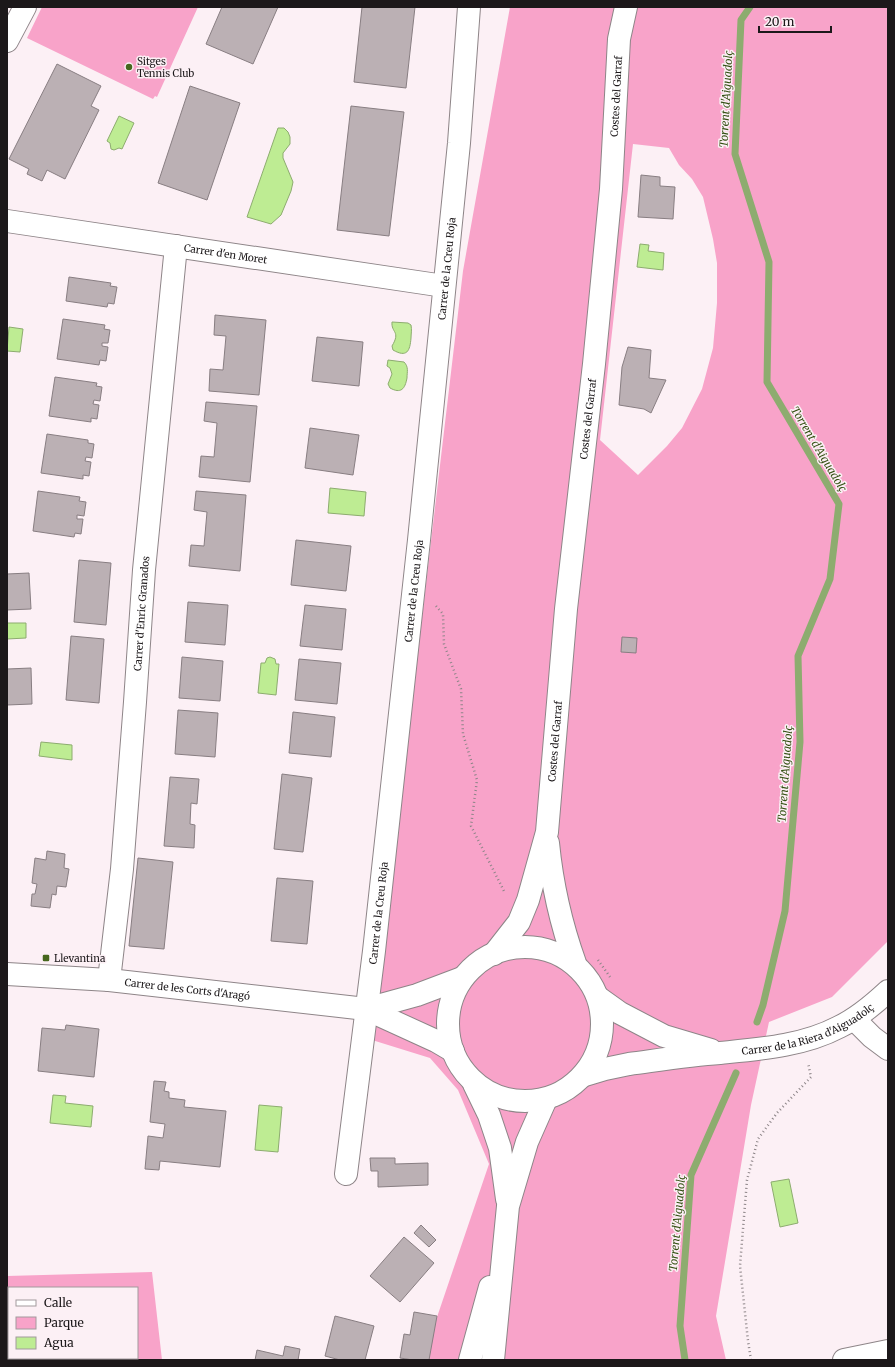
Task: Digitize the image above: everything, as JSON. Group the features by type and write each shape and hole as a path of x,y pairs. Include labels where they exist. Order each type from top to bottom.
{"street":[{"path":"7,41 25,7"},
{"name":"Carrer de la Creu Roja","path":"346,1174 417,555 459,151 469,7"},
{"name":"Costes del Garraf","path":"547,832 566,609 594,364 611,189 619,39 626,7"},
{"name":"Carrer d'en Moret","path":"7,221 444,286"},
{"name":"Carrer d'Enric Granados","path":"109,980 122,869 144,570 176,246"},
{"path":"494,954 519,922 530,892 547,832"},
{"path":"547,832 557,899 567,940 575,963"},
{"path":"474,1084 507,1100 529,1101 546,1099 565,1090 585,1075 594,1059 601,1040 602,1020 599,998 592,984 575,963 565,956 546,948 533,946 526,946 494,954 473,967 462,978 453,993 448,1006 448,1035 453,1051 463,1070 474,1084 489,1115 500,1148 508,1216 493,1360"},
{"name":"Carrer de les Corts d'Aragó","path":"7,974 109,980 366,1009 436,1041 453,1051"},
{"name":"Carrer de les Corts d'Aragó","path":"366,1009 417,995 462,978"},
{"name":"Carrer de la Riera d'Aiguadolç","path":"585,1075 629,1064 781,1046 804,1040 838,1028 854,1019 867,1011 888,991"},
{"name":"Carrer de la Riera d'Aiguadolç","path":"599,998 620,1013 664,1036 720,1053"},
{"path":"854,1019 872,1037 888,1049"},
{"path":"470,1360 527,1142 546,1099"},
{"path":"844,1360 888,1351"}],"path":[{"path":"433,603 443,614 444,644 461,689 463,734 477,780 472,826 508,899"},
{"path":"596,953 598,960 614,982"},
{"path":"751,1360 740,1266 747,1180 758,1139 777,1114 811,1077 804,1040"}],"green space":[{"name":"Sitges Tennis Club","path":"42,7 198,7 157,97 155,96 153,99 27,38"},
{"path":"510,7 888,7 888,941 832,997 769,1022 751,1105 716,1316 726,1360 425,1360 435,1323 489,1164 458,1090 430,1058 372,1040 463,271","holes":["633,144 669,148 679,165 692,179 703,197 713,239 717,263 717,303 713,348 702,389 682,428 667,446 638,475 600,440"]},
{"path":"152,1272 162,1360 7,1360 7,1276"}],"water":[{"path":"119,116 134,123 122,149 119,148 114,150 111,149 110,143 107,141"},
{"path":"278,128 284,128 290,137 290,144 283,153 283,158 293,182 281,215 271,224 247,217"},
{"path":"640,244 649,245 648,251 664,253 663,270 637,267"},
{"path":"392,322 408,323 411,325 411,343 409,350 405,353 393,350 392,346 396,335"},
{"path":"9,327 23,329 20,352 7,351"},
{"path":"388,360 404,362 407,366 406,382 404,388 400,390 397,391 390,388 388,384 392,374 390,368 387,366"},
{"path":"330,488 366,492 364,516 328,513"},
{"path":"7,623 26,623 26,638 7,639"},
{"path":"270,657 275,659 276,664 279,664 276,695 258,693 261,663 265,663 267,658"},
{"path":"41,742 72,745 72,760 39,756"},
{"path":"53,1095 66,1096 65,1103 93,1106 91,1127 50,1123"},
{"path":"259,1105 282,1107 278,1152 255,1150"},
{"path":"789,1179 798,1223 780,1227 771,1182"}],"building":[{"path":"222,7 278,7 253,64 206,44"},
{"path":"362,7 415,7 406,88 354,82"},
{"path":"57,64 101,86 91,106 99,110 65,179 47,170 42,181 27,174 29,169 9,159"},
{"path":"190,86 240,103 207,200 158,183"},
{"path":"351,106 404,112 389,236 337,230"},
{"path":"641,175 660,177 660,186 675,187 673,219 638,217"},
{"path":"69,277 111,283 110,286 117,287 114,304 108,303 107,307 66,301"},
{"path":"215,315 266,320 259,395 209,391 210,369 223,370 226,336 214,335"},
{"path":"63,319 105,325 104,329 110,330 108,343 102,343 102,346 108,347 106,361 100,360 99,365 57,359"},
{"path":"317,337 363,342 359,386 312,381"},
{"path":"628,347 651,350 649,378 666,380 651,413 644,409 619,405 622,367"},
{"path":"55,377 97,383 96,386 102,387 100,401 94,400 93,404 99,405 97,419 91,418 91,422 49,416"},
{"path":"206,402 257,406 250,482 199,477 201,456 214,457 217,423 204,421"},
{"path":"310,428 359,435 353,475 305,468"},
{"path":"47,434 88,440 88,443 94,444 92,458 86,457 85,461 91,462 89,476 83,475 83,479 41,473"},
{"path":"38,491 80,497 79,501 86,502 84,516 77,515 77,519 83,519 81,534 75,533 74,537 33,531"},
{"path":"196,491 246,495 240,571 189,566 191,545 204,546 207,512 194,510"},
{"path":"296,540 351,546 346,591 291,585"},
{"path":"79,560 111,563 106,625 74,622"},
{"path":"29,573 31,609 7,610 7,574"},
{"path":"188,602 228,605 225,645 185,642"},
{"path":"305,605 346,609 342,650 300,646"},
{"path":"71,636 104,639 99,703 66,700"},
{"path":"622,637 637,638 636,653 621,652"},
{"path":"182,657 223,661 220,701 179,698"},
{"path":"299,659 341,663 337,704 295,700"},
{"path":"31,668 32,704 7,705 7,669"},
{"path":"178,710 218,713 215,757 175,754"},
{"path":"293,712 335,717 331,757 289,753"},
{"path":"282,774 312,778 303,852 274,849"},
{"path":"170,777 199,779 197,804 191,803 190,824 195,825 194,848 164,846"},
{"path":"47,851 65,854 64,868 69,869 66,887 57,886 56,895 52,894 50,908 31,906 32,894 35,894 37,884 32,883 35,858 46,860"},
{"path":"138,858 173,862 164,949 129,946"},
{"path":"277,878 313,881 307,944 271,941"},
{"path":"66,1025 99,1029 94,1077 38,1071 42,1028 65,1030"},
{"path":"154,1081 166,1082 164,1091 169,1092 169,1098 185,1100 184,1107 226,1111 220,1167 160,1161 159,1170 145,1169 148,1136 163,1138 165,1124 150,1122"},
{"path":"370,1158 395,1158 395,1164 428,1163 428,1185 378,1187 378,1171 371,1171"},
{"path":"421,1225 436,1240 429,1247 414,1233"},
{"path":"404,1237 434,1263 400,1302 370,1276"},
{"path":"414,1312 437,1316 429,1360 400,1358 404,1334 410,1335"},
{"path":"335,1316 374,1326 365,1360 340,1360 325,1356"},
{"path":"285,1346 300,1349 298,1360 255,1360 257,1350 283,1356"}],"waterway":[{"name":"Torrent d'Aiguadolç","path":"750,7 741,20 735,154 769,262 767,382 839,504 830,579 798,656 800,742 785,911 763,1005 757,1022"},
{"name":"Torrent d'Aiguadolç","path":"685,1360 680,1326 691,1175 736,1073"}],"place":[{"name":"Sitges Tennis Club","path":"129,67"},
{"name":"Llevantina","path":"46,958"}]}
